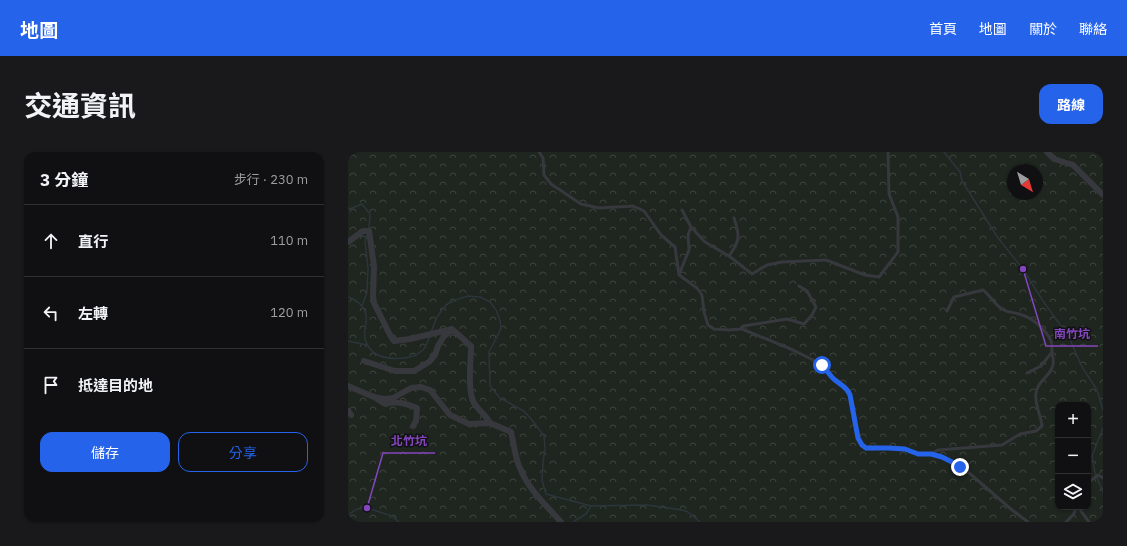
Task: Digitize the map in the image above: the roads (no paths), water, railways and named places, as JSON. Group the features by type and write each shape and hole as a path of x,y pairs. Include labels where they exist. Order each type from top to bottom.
{"street":[{"path":"1047,152 1054,159 1073,165 1103,195"},
{"path":"348,242 366,231 374,266 374,302 394,341 452,329"},
{"path":"364,361 395,371 414,371 429,362 435,355 444,336 452,329"},
{"path":"452,329 471,346 471,394 474,404 490,423"},
{"path":"348,386 374,397 385,404 395,402 417,408 416,420 413,426"},
{"path":"374,397 384,399 393,398 411,388 421,387 430,390 450,415 469,424 490,423 511,432 519,467 525,480 561,522"}],"lane":[{"path":"539,152 544,158 544,175 551,184 581,204 599,208 633,206 644,211 661,235 675,247 679,275 697,288 702,295 704,312 708,325 714,329 742,329 793,350 822,365 833,379 849,391 858,438 862,445 866,448 905,449 918,454 931,454 942,457 968,472 1028,522"},
{"path":"682,210 691,227 705,242 729,256 752,274 767,266 782,262 826,260 865,275 879,276 898,252 898,218 889,194 888,152"},
{"path":"729,256 736,246 739,232 734,218"},
{"path":"679,275 689,250 688,235 691,227"},
{"path":"742,329 743,326 787,319 804,324 812,315 816,307 807,291 800,286"},
{"path":"931,454 938,450 1002,445 1020,434 1036,431 1042,426 1036,392 1040,383 1051,371 1053,365 1052,342 1044,330 1036,322 1023,315 1001,309 983,290 954,297 947,311"},
{"path":"1027,373 1041,366 1052,352"},
{"path":"1091,481 1098,475 1103,478"},
{"path":"1066,522 1076,510"},
{"path":"1079,510 1089,522"}],"waterway":[{"path":"944,152 960,172 962,181 998,238 1023,269 1043,301 1069,337 1082,367 1097,390 1103,410"},
{"path":"348,208 350,209 362,204 370,214 369,230"},
{"path":"362,306 367,292 368,268 365,241 367,235"},
{"path":"431,332 437,317 446,305 455,300 468,296 480,297 490,302 496,310 500,320 501,329 489,352 490,386 500,398 524,411 544,436 545,448 542,480 546,494 591,506"},
{"path":"348,297 359,303 364,309 366,314 365,340 368,346 379,355 394,358 410,357 423,350 430,336"},
{"path":"348,341 367,345"},
{"path":"1103,428 1092,456 1095,473 1103,492"},
{"path":"573,522 586,514 591,506 647,505 682,510 688,512 700,522"},
{"path":"348,515 357,509 367,508 392,516 399,522"}],"place":[{"name":"南竹坑","path":"1023,269"},
{"name":"北竹坑","path":"367,508"}]}
